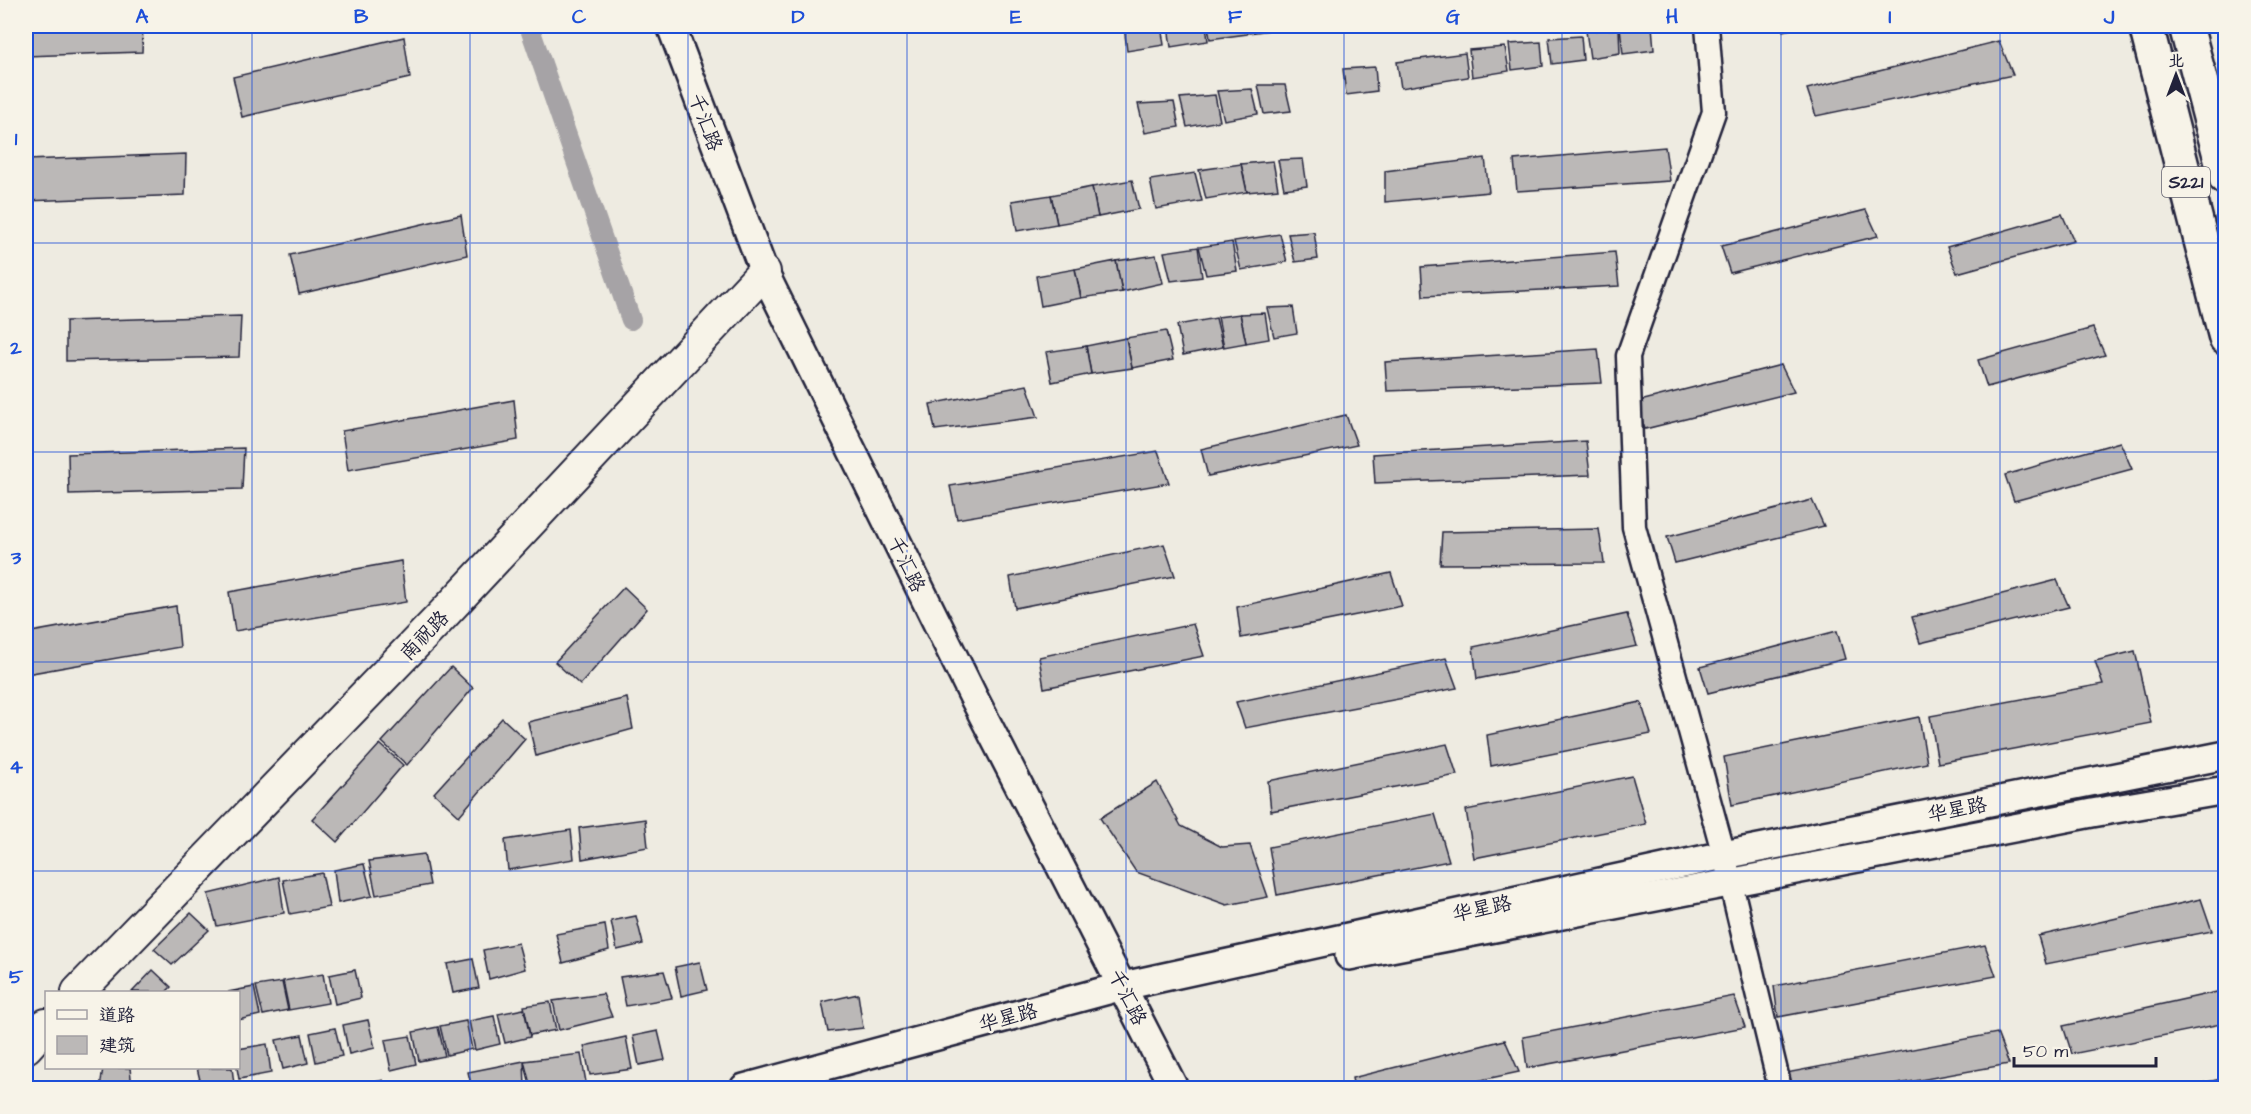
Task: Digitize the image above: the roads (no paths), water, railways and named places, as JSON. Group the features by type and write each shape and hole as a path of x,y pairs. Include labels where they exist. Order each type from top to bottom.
{"main road":[{"name":"S221","path":"2146,26 2226,338"},
{"name":"S221","path":"2186,26 2226,178"},
{"name":"南祝路","path":"80,991 438,620 764,272"},
{"path":"26,1047 45,1026"}],"street":[{"name":"千汇路","path":"671,26 764,272 973,696 1174,1089"},
{"path":"1707,26 1714,112 1628,356 1634,527 1724,855 1780,1089"},
{"name":"华星路","path":"744,1089 1123,986 1724,855 2226,755"},
{"path":"1123,986 1187,988 1731,882 2226,790"}],"waterway":[{"path":"529,26 631,320"}]}
